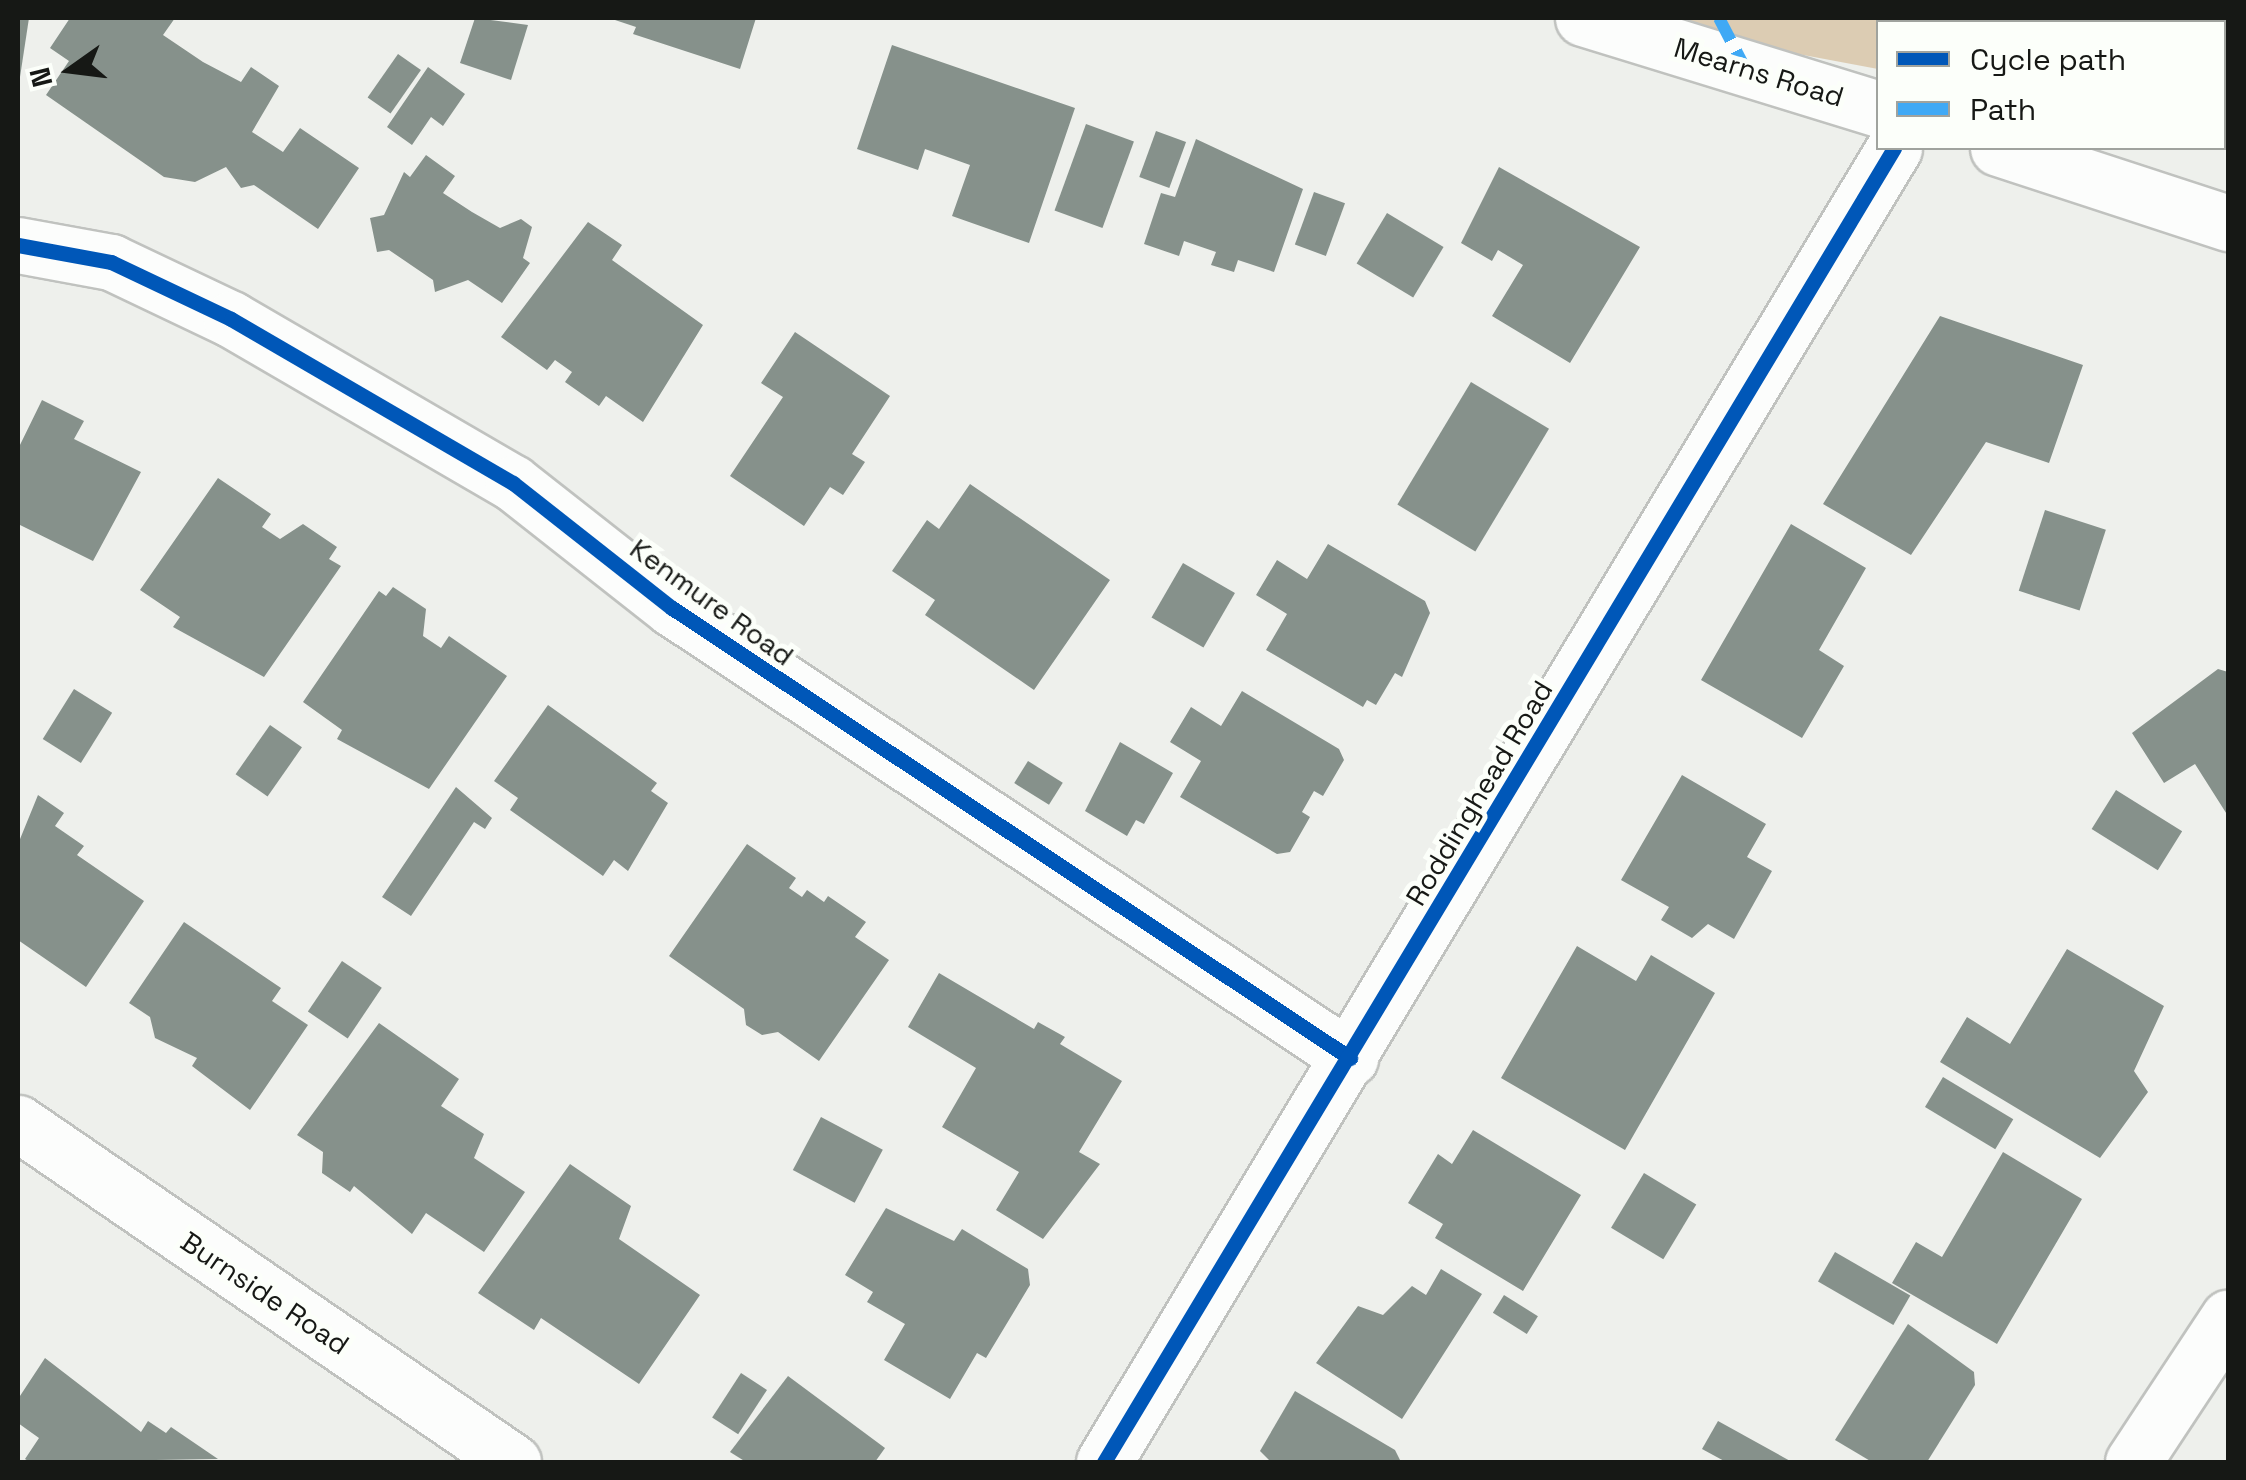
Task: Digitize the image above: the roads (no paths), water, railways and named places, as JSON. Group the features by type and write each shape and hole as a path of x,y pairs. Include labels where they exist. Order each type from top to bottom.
{"street":[{"name":"Mearns Road","path":"1582,18 1876,108"},
{"name":"Roddinghead Road","path":"1104,1462 1893,150"},
{"path":"2013,150 2225,210"},
{"name":"Kenmure Road","path":"18,245 111,262 231,319 514,483 672,608 1350,1058"},
{"name":"Burnside Road","path":"18,1124 512,1462"},
{"path":"2132,1462 2228,1318"}]}
